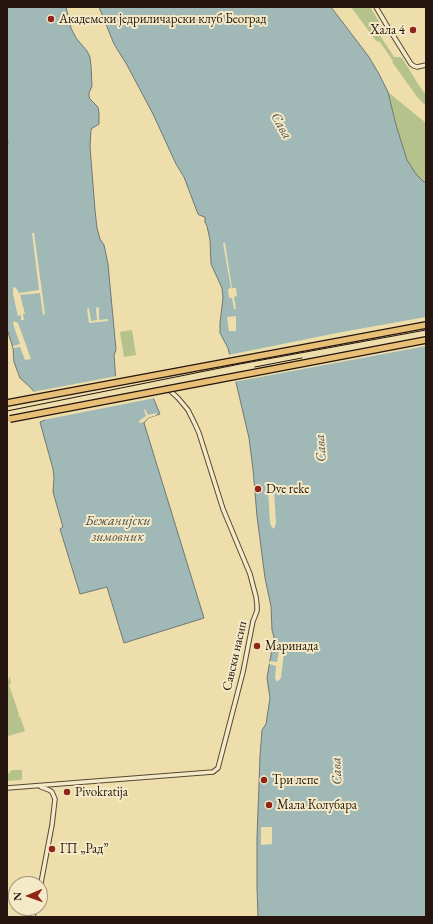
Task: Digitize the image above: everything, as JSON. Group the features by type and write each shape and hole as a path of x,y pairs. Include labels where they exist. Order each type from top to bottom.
{"main road":[{"path":"7,403 426,325"},
{"path":"8,420 426,340"}],"street":[{"path":"376,7 411,64 417,67 426,65"},
{"name":"Савски насип","path":"7,788 213,772 218,768 246,659 253,621 257,611 257,601 250,574 223,509 199,433 188,410 166,387"},
{"path":"38,786 49,790 54,795 55,799 52,825 42,876"}],"green space":[{"path":"351,7 370,7 385,31 379,34 394,57 402,58 426,95 426,106 418,98 392,62 393,61 380,42 376,41"},
{"path":"388,92 426,123 426,182 424,182 416,174 407,160"},
{"path":"132,330 136,355 124,357 120,332"},
{"path":"10,677 11,683 9,685 19,714 18,715 19,717 20,716 25,731 8,736 7,682"},
{"path":"12,770 22,770 21,780 7,781 7,775"}],"water":[{"name":"Бежанијски зимовник","path":"7,7 66,7 71,28 76,38 90,57 92,86 89,96 98,107 99,114 99,124 91,129 90,147 95,210 97,228 100,239 104,245 108,264 116,350 114,355 116,382 121,395 152,395 160,414 148,418 144,423 204,618 124,643 107,587 80,594 60,529 63,527 53,492 53,469 40,422 51,415 50,410 20,378 14,362 13,348 7,329"},
{"name":"Сава","path":"99,7 331,7 369,57 379,74 388,92 407,160 416,174 424,182 426,182 426,917 258,917 257,838 260,756 262,730 266,724 270,698 267,678 274,637 272,630 271,606 265,578 257,516 249,438 228,348 220,333 223,298 222,288 211,264 210,240 205,217 198,214 184,177 176,164 153,114 114,44"}],"pier":[{"path":"32,233 34,233 45,314 43,315 40,293 20,295 25,314 23,314 24,320 21,320 21,315 18,316 17,312 13,288 16,288 19,293 39,290"},
{"path":"223,243 225,243 232,288 236,288 237,296 234,297 236,309 234,309 232,298 229,298 228,289 231,288"},
{"path":"99,307 99,320 108,319 108,321 89,323 87,309 89,308 91,321 97,320 96,308"},
{"path":"236,316 236,331 229,331 227,317"},
{"path":"426,317 426,346 234,382 228,355"},
{"path":"14,321 18,323 31,359 25,360 20,347 13,348 13,346 20,344 13,324"},
{"path":"117,376 125,398 154,394 155,398 38,421 49,414 32,392"},
{"path":"145,409 148,415 156,413 157,415 139,423 139,421 146,416"},
{"path":"269,486 273,486 274,490 276,523 274,529 270,522 268,490"},
{"path":"281,647 284,649 284,652 281,678 277,682 275,678 276,666 269,664 270,661 277,662"},
{"path":"261,827 272,827 272,844 261,845"}],"tram line":[{"path":"7,411 240,364 426,330"},
{"path":"255,367 302,358"}],"place":[{"name":"Академски једриличарски клуб Београд","path":"51,19"},
{"name":"Хала 4","path":"413,30"},
{"name":"Dve reke","path":"258,489"},
{"name":"Маринада","path":"257,646"},
{"name":"Три лепе","path":"264,780"},
{"name":"Pivokratija","path":"67,792"},
{"name":"Мала Колубара","path":"269,805"},
{"name":"ГП „Рад”","path":"52,849"}]}
